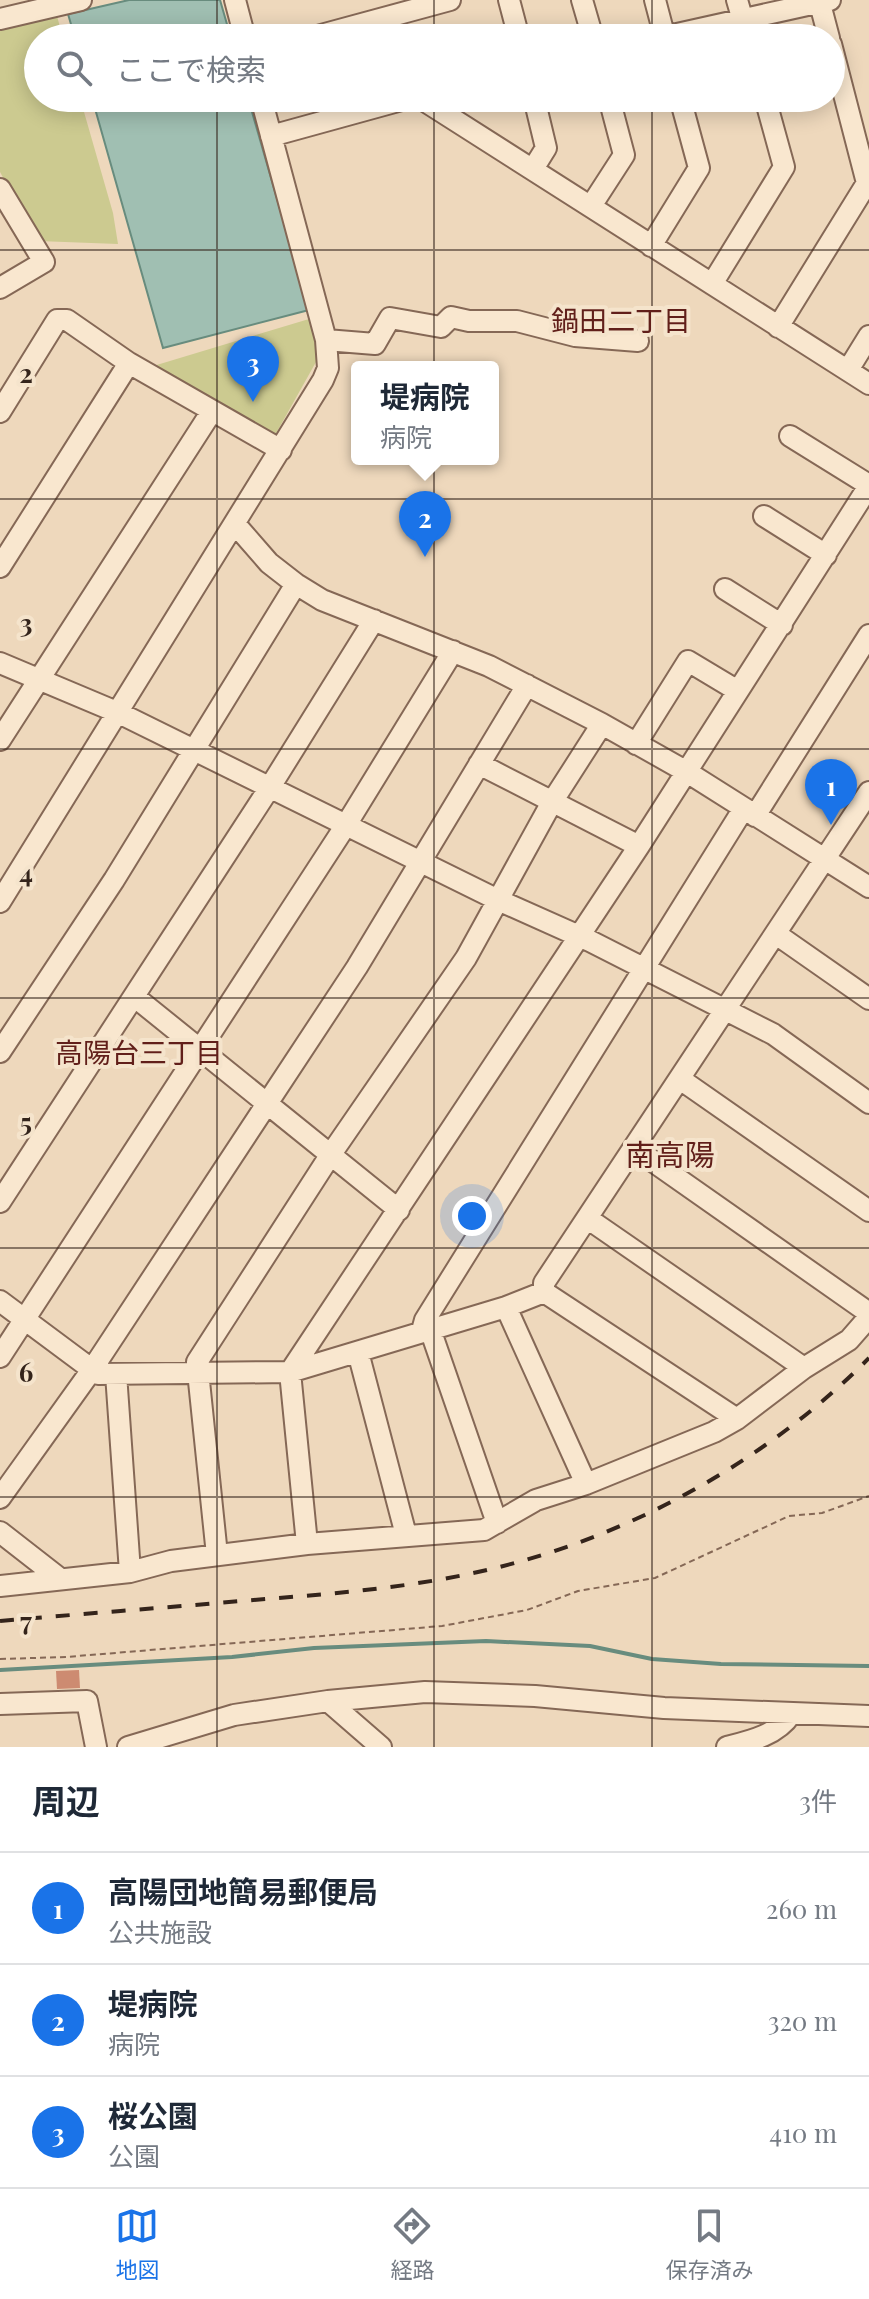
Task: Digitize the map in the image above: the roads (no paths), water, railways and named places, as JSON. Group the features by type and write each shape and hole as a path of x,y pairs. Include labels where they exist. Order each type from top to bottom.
{"street":[{"path":"0,19 81,0"},
{"path":"235,0 241,24"},
{"path":"362,24 450,0"},
{"path":"509,0 515,24"},
{"path":"582,0 589,24"},
{"path":"655,0 660,24"},
{"path":"721,24 823,1 827,24"},
{"path":"778,327 867,183 867,169 845,93"},
{"path":"0,902 281,450 328,368 326,340 265,112"},
{"path":"271,136 358,112"},
{"path":"442,112 869,384"},
{"path":"533,169 546,148 537,112"},
{"path":"591,206 624,155 613,112"},
{"path":"651,246 699,168 684,112"},
{"path":"712,284 784,167 769,112"},
{"path":"0,189 44,262 0,288"},
{"path":"326,340 375,344 390,318 441,327 451,317 469,321 517,321 575,336 638,341"},
{"path":"0,412 57,320 67,320 129,363 281,450"},
{"path":"848,370 869,336"},
{"path":"0,567 129,363"},
{"path":"0,740 212,411"},
{"path":"307,1544 290,1372 579,938 869,486 790,436"},
{"path":"764,516 826,555"},
{"path":"235,524 269,563 322,600 453,651 602,724 687,772 869,887"},
{"path":"0,1052 114,880 296,584"},
{"path":"725,589 782,625"},
{"path":"0,1202 270,787 374,620"},
{"path":"497,1523 426,1330 425,1320 643,970 869,635"},
{"path":"0,1357 346,825 453,651"},
{"path":"636,744 688,661 738,691"},
{"path":"0,663 119,713 773,1034 869,1103"},
{"path":"0,1498 91,1371 357,967 527,685"},
{"path":"217,1555 197,1362 331,1154 466,958 552,802 602,724"},
{"path":"479,764 639,846"},
{"path":"544,1292 544,1283 869,792"},
{"path":"776,934 869,999"},
{"path":"135,997 399,1210"},
{"path":"680,1079 869,1211"},
{"path":"0,1586 130,1572 171,1561 307,1544 484,1530 536,1500 586,1484 699,1439 737,1419 804,1368 849,1340 869,1315 634,1148"},
{"path":"587,1218 804,1368"},
{"path":"0,1301 98,1374 290,1372 506,1307 544,1292"},
{"path":"544,1292 737,1419"},
{"path":"506,1307 586,1484"},
{"path":"358,1352 406,1535"},
{"path":"116,1374 130,1572"},
{"path":"0,1532 59,1578"},
{"path":"128,1747 234,1715 374,1695 440,1693 535,1696 664,1708 869,1716"},
{"path":"0,1704 87,1701 96,1747"},
{"path":"328,1701 381,1747"},
{"path":"727,1747 764,1735 784,1724 791,1714"},
{"path":"195,1747 201,1725"}],"waterway":[{"path":"0,1670 232,1657 314,1648 486,1641 590,1646 652,1659 721,1664 869,1666"}],"railway":[{"path":"0,1621 381,1588 464,1575 520,1562 630,1522 733,1467 781,1434 869,1358"}],"place":[{"name":"桜公園","path":"253,402"},
{"name":"堤病院","path":"425,557"},
{"name":"高陽団地簡易郵便局","path":"831,825"}],"district":[{"name":"鍋田二丁目","path":"621,321"},
{"name":"高陽台三丁目","path":"139,1053"},
{"name":"南高陽","path":"670,1156"}]}
